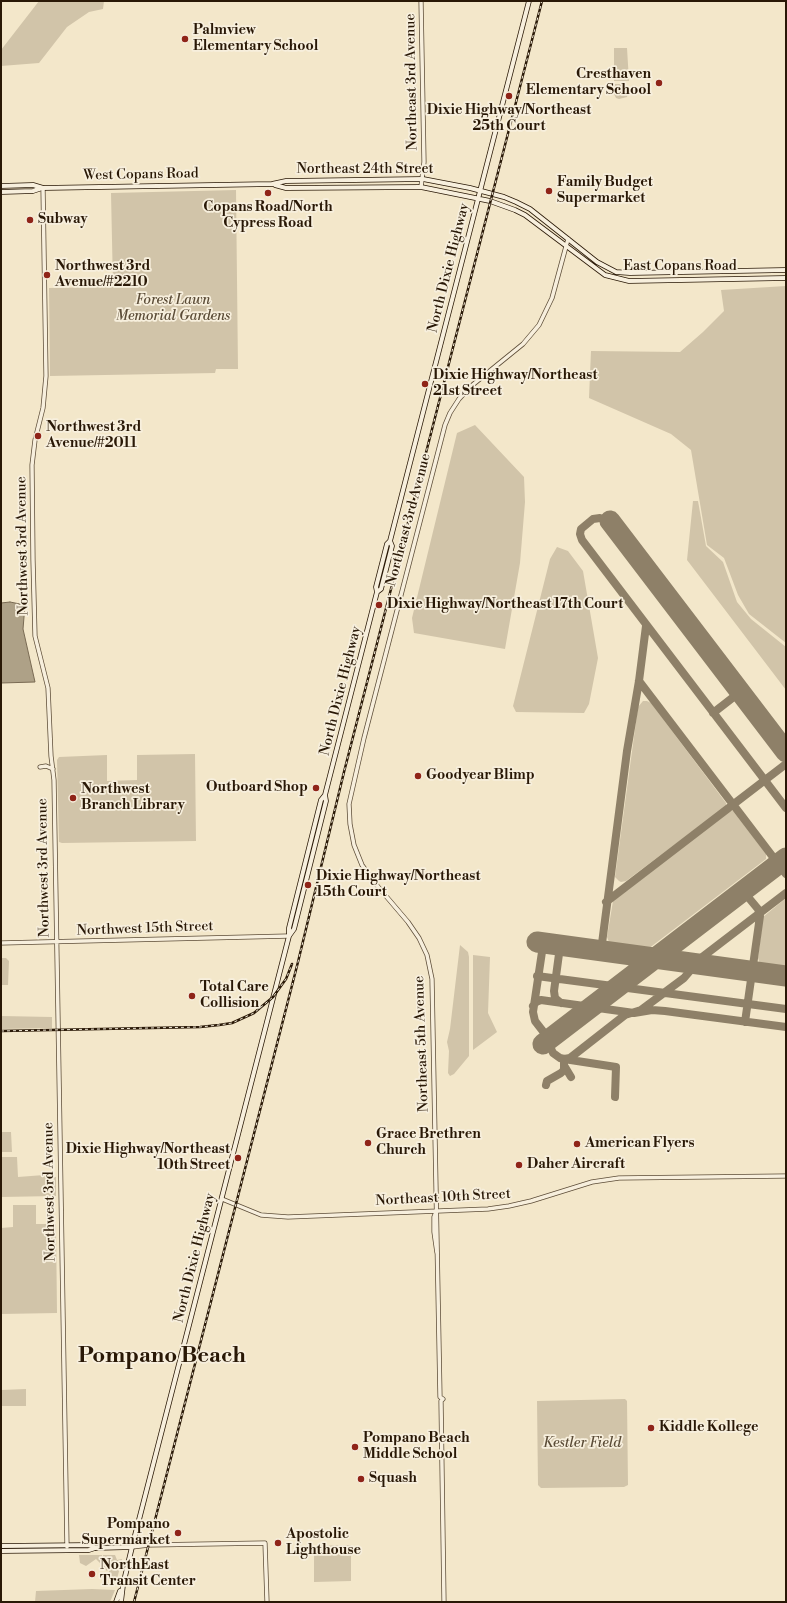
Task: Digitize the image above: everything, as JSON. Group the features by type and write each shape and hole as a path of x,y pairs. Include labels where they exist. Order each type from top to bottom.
{"main road":[{"name":"North Dixie Highway","path":"121,1602 132,1547 289,936 289,928 377,592 381,589 392,546 390,541 529,1"},
{"name":"Northeast 24th Street","path":"239,184 272,184 286,181 423,180 452,184 480,191"},
{"name":"West Copans Road","path":"1,192 33,191 44,188 239,184"},
{"name":"Northeast 24th Street","path":"272,184 286,188 421,187 478,198"},
{"name":"West Copans Road","path":"1,186 33,185 44,188"},
{"name":"East Copans Road","path":"480,191 516,202 530,209 597,262 616,272 786,270"},
{"name":"East Copans Road","path":"478,198 502,205 525,215 605,275 629,281 786,278"},
{"path":"1,1551 67,1545 91,1545 95,1548"},
{"path":"1,1546 67,1550 132,1547"},
{"name":"North Dixie Highway","path":"116,1602 123,1586"}],"street":[{"name":"Northeast 3rd Avenue","path":"421,1 424,160 423,180 421,187"},
{"name":"Northwest 3rd Avenue","path":"44,188 46,376 43,408 35,440 32,465 33,567 35,636 48,688 53,769 67,1550"},
{"path":"566,246 568,238"},
{"name":"Northeast 3rd Avenue","path":"349,804 364,738 445,425 450,413 459,399 470,387 523,344 539,325 552,298 566,246"},
{"path":"40,767 46,766 53,769"},
{"name":"Northeast 5th Avenue","path":"349,804 350,824 354,845 362,864 374,882 408,922 419,938 427,955 432,979 435,1073 440,1397 443,1399 440,1401 444,1602"},
{"name":"Northwest 15th Street","path":"1,943 289,936"},
{"name":"Northeast 10th Street","path":"222,1199 261,1215 275,1217 488,1209 531,1202 592,1182 619,1178 786,1176"},
{"path":"132,1547 148,1545 265,1543 267,1602"}],"green space":[{"path":"39,1 104,1 103,9 89,12 67,27 39,63 1,66 1,50"},
{"path":"614,48 627,48 629,81 614,81"},
{"path":"615,84 623,84 627,87 629,90 627,97 619,99 616,98 614,94"},
{"name":"Forest Lawn Memorial Gardens","path":"236,190 238,369 216,369 215,373 50,376 49,288 113,287 111,193"},
{"path":"786,286 786,643 749,614 738,595 724,558 707,545 691,450 671,434 589,398 591,351 680,352 724,311 721,290"},
{"path":"475,425 524,477 525,502 520,563 505,649 414,633 412,618 457,433"},
{"path":"693,501 698,501 706,546 723,562 737,602 751,619 786,647 786,690 687,560"},
{"path":"557,547 568,551 583,571 598,658 589,704 584,713 516,712 513,706 550,559"},
{"path":"643,701 651,703 726,803 726,806 626,881 621,882 615,877 638,707"},
{"path":"195,754 196,841 59,842 57,760 59,757 107,755 107,781 137,780 137,755"},
{"path":"730,811 733,811 766,854 766,859 648,949 612,944 609,942 607,937 613,901"},
{"path":"786,898 786,967 760,964 758,958 763,917"},
{"path":"460,945 468,952 469,957 469,1056 454,1074 450,1076 448,1073 449,1051 447,1042 450,1029"},
{"path":"473,955 490,957 488,1013 497,1032 473,1050"},
{"path":"1,958 6,958 9,961 8,985 1,985"},
{"path":"1,1016 52,1017 52,1028 1,1029"},
{"path":"1,1132 11,1132 12,1152 1,1152"},
{"path":"1,1157 17,1157 18,1177 44,1175 46,1177 56,1177 56,1196 1,1197"},
{"path":"13,1205 36,1205 36,1224 56,1224 57,1313 1,1314 1,1228 13,1227"},
{"path":"26,1389 26,1406 1,1406 1,1390"},
{"name":"Kestler Field","path":"625,1399 627,1401 628,1485 624,1487 541,1488 538,1485 537,1401"},
{"path":"351,1545 351,1581 314,1582 314,1546"},
{"path":"79,1555 102,1555 101,1564 96,1559 86,1566 80,1563"},
{"path":"103,1555 115,1555 117,1560 122,1559 117,1579 112,1581 109,1574 109,1570 113,1564 107,1571 102,1566"},
{"path":"92,1589 115,1590 110,1602 35,1602 36,1591"}],"shaded area":[{"path":"10,602 25,605 23,629 35,682 1,683 1,603"}],"taxiway":[{"path":"610,521 600,518 593,519 581,529 580,534 582,540 786,808"},
{"path":"601,951 627,751 639,681 646,626"},
{"path":"639,681 786,874"},
{"path":"713,713 740,692"},
{"path":"606,902 786,764"},
{"path":"743,891 758,909 760,916 745,1022"},
{"path":"553,1036 549,1044 553,1053 560,1058 570,1058 625,1015 641,1010 684,978 701,958 786,893"},
{"path":"549,1039 535,1021 533,1012 542,952 547,947 557,945"},
{"path":"561,1003 555,998 554,991 559,954 563,948 568,946"},
{"path":"537,976 786,1009"},
{"path":"533,1006 536,1002 541,1000 634,1013 652,1010 665,1011 786,1027"},
{"path":"546,1085 547,1081 564,1070 564,1059 616,1067 615,1097"},
{"path":"565,1067 571,1077"}],"runway":[{"path":"610,521 786,752"},
{"path":"543,1044 786,858"},
{"path":"537,942 786,976"}],"railway":[{"path":"134,1602 298,962 344,772 542,1"},
{"path":"1,1031 200,1027 232,1023 254,1013 273,997 286,979 292,964"}],"place":[{"name":"Palmview Elementary School","path":"185,39"},
{"name":"Cresthaven Elementary School","path":"659,83"},
{"name":"Dixie Highway/Northeast 25th Court","path":"509,96"},
{"name":"Family Budget Supermarket","path":"549,191"},
{"name":"Copans Road/North Cypress Road","path":"268,193"},
{"name":"Subway","path":"30,220"},
{"name":"Northwest 3rd Avenue/#2210","path":"47,275"},
{"name":"Dixie Highway/Northeast 21st Street","path":"425,384"},
{"name":"Northwest 3rd Avenue/#2011","path":"38,436"},
{"name":"Dixie Highway/Northeast 17th Court","path":"379,605"},
{"name":"Goodyear Blimp","path":"418,776"},
{"name":"Outboard Shop","path":"316,788"},
{"name":"Northwest Branch Library","path":"73,798"},
{"name":"Dixie Highway/Northeast 15th Court","path":"308,885"},
{"name":"Total Care Collision","path":"192,996"},
{"name":"Grace Brethren Church","path":"368,1143"},
{"name":"American Flyers","path":"577,1144"},
{"name":"Dixie Highway/Northeast 10th Street","path":"238,1158"},
{"name":"Daher Aircraft","path":"519,1165"},
{"name":"Kiddle Kollege","path":"651,1428"},
{"name":"Pompano Beach Middle School","path":"355,1447"},
{"name":"Squash","path":"361,1479"},
{"name":"Pompano Supermarket","path":"178,1533"},
{"name":"Apostolic Lighthouse","path":"278,1543"},
{"name":"NorthEast Transit Center","path":"92,1574"}],"district":[{"name":"Pompano Beach","path":"162,1357"}]}
